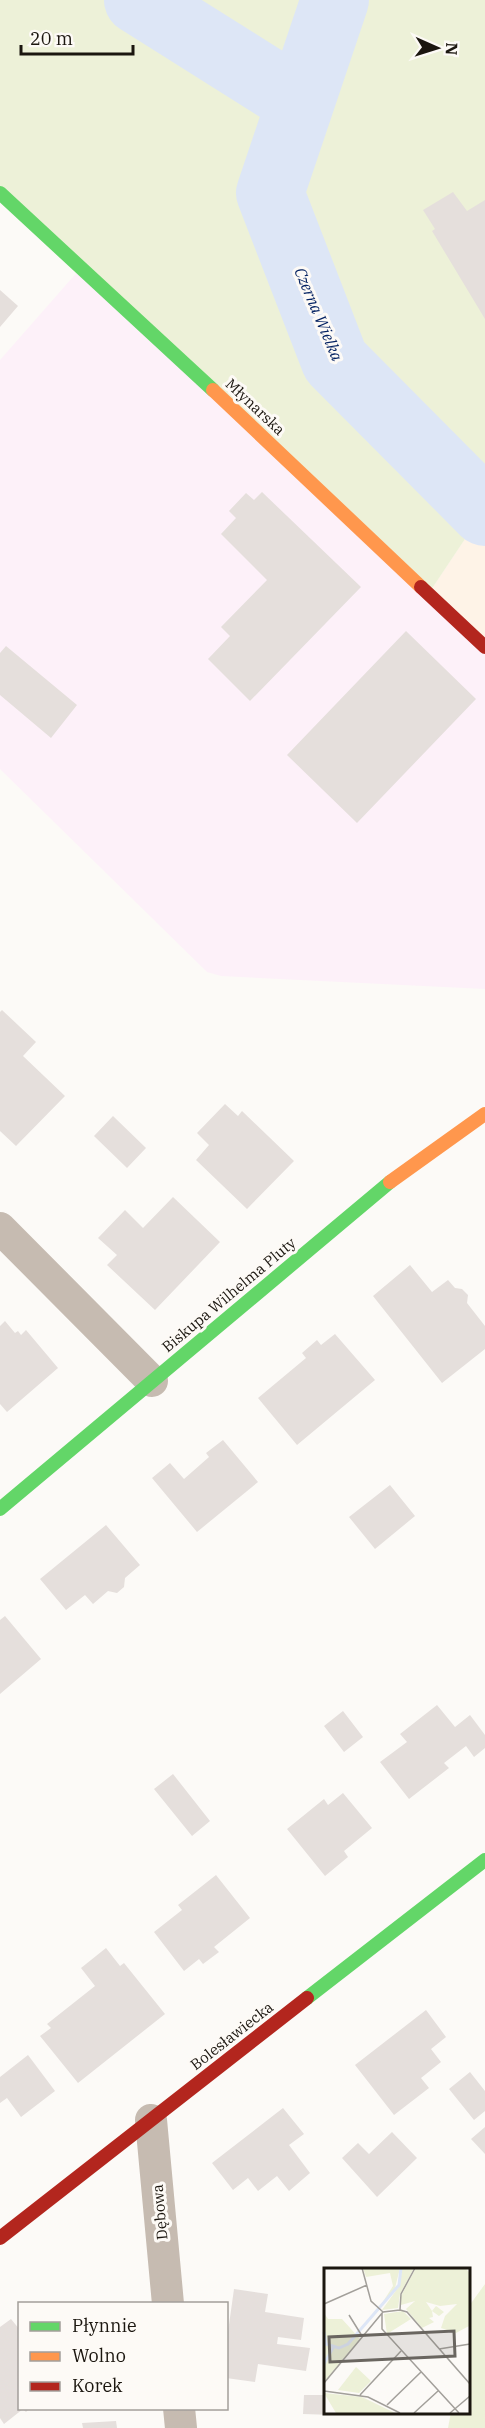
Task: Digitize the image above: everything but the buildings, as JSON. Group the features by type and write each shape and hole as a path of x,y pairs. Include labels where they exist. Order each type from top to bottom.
{"street":[{"name":"Młynarska","path":"0,193 66,252 485,647"},
{"name":"Biskupa Wilhelma Pluty","path":"0,1509 404,1171 485,1114"},
{"path":"0,1228 152,1381"},
{"name":"Bolesławiecka","path":"0,2238 485,1860"},
{"name":"Dębowa","path":"151,2120 168,2299"},
{"path":"179,2410 181,2428"}],"shaded area":[{"path":"79,270 485,646 485,989 221,976 207,972 0,769 0,360"},
{"path":"485,509 485,646 427,596"}],"green space":[{"path":"0,0 485,0 485,509 427,596 0,199"},
{"path":"485,2284 485,2428 448,2428 451,2413 470,2413 470,2305"}],"waterway":[{"name":"Czerna Wielka","path":"138,0 300,102"},
{"name":"Czerna Wielka","path":"335,0 270,193 335,361 485,512"}],"traffic: fast":[{"path":"0,193 213,390"},
{"path":"0,1509 390,1182"},
{"path":"307,1998 485,1860"}],"traffic: slow":[{"path":"213,390 421,587"},
{"path":"390,1182 485,1114"}],"traffic: jam":[{"path":"421,587 485,647"},
{"path":"0,2238 307,1998"}]}
